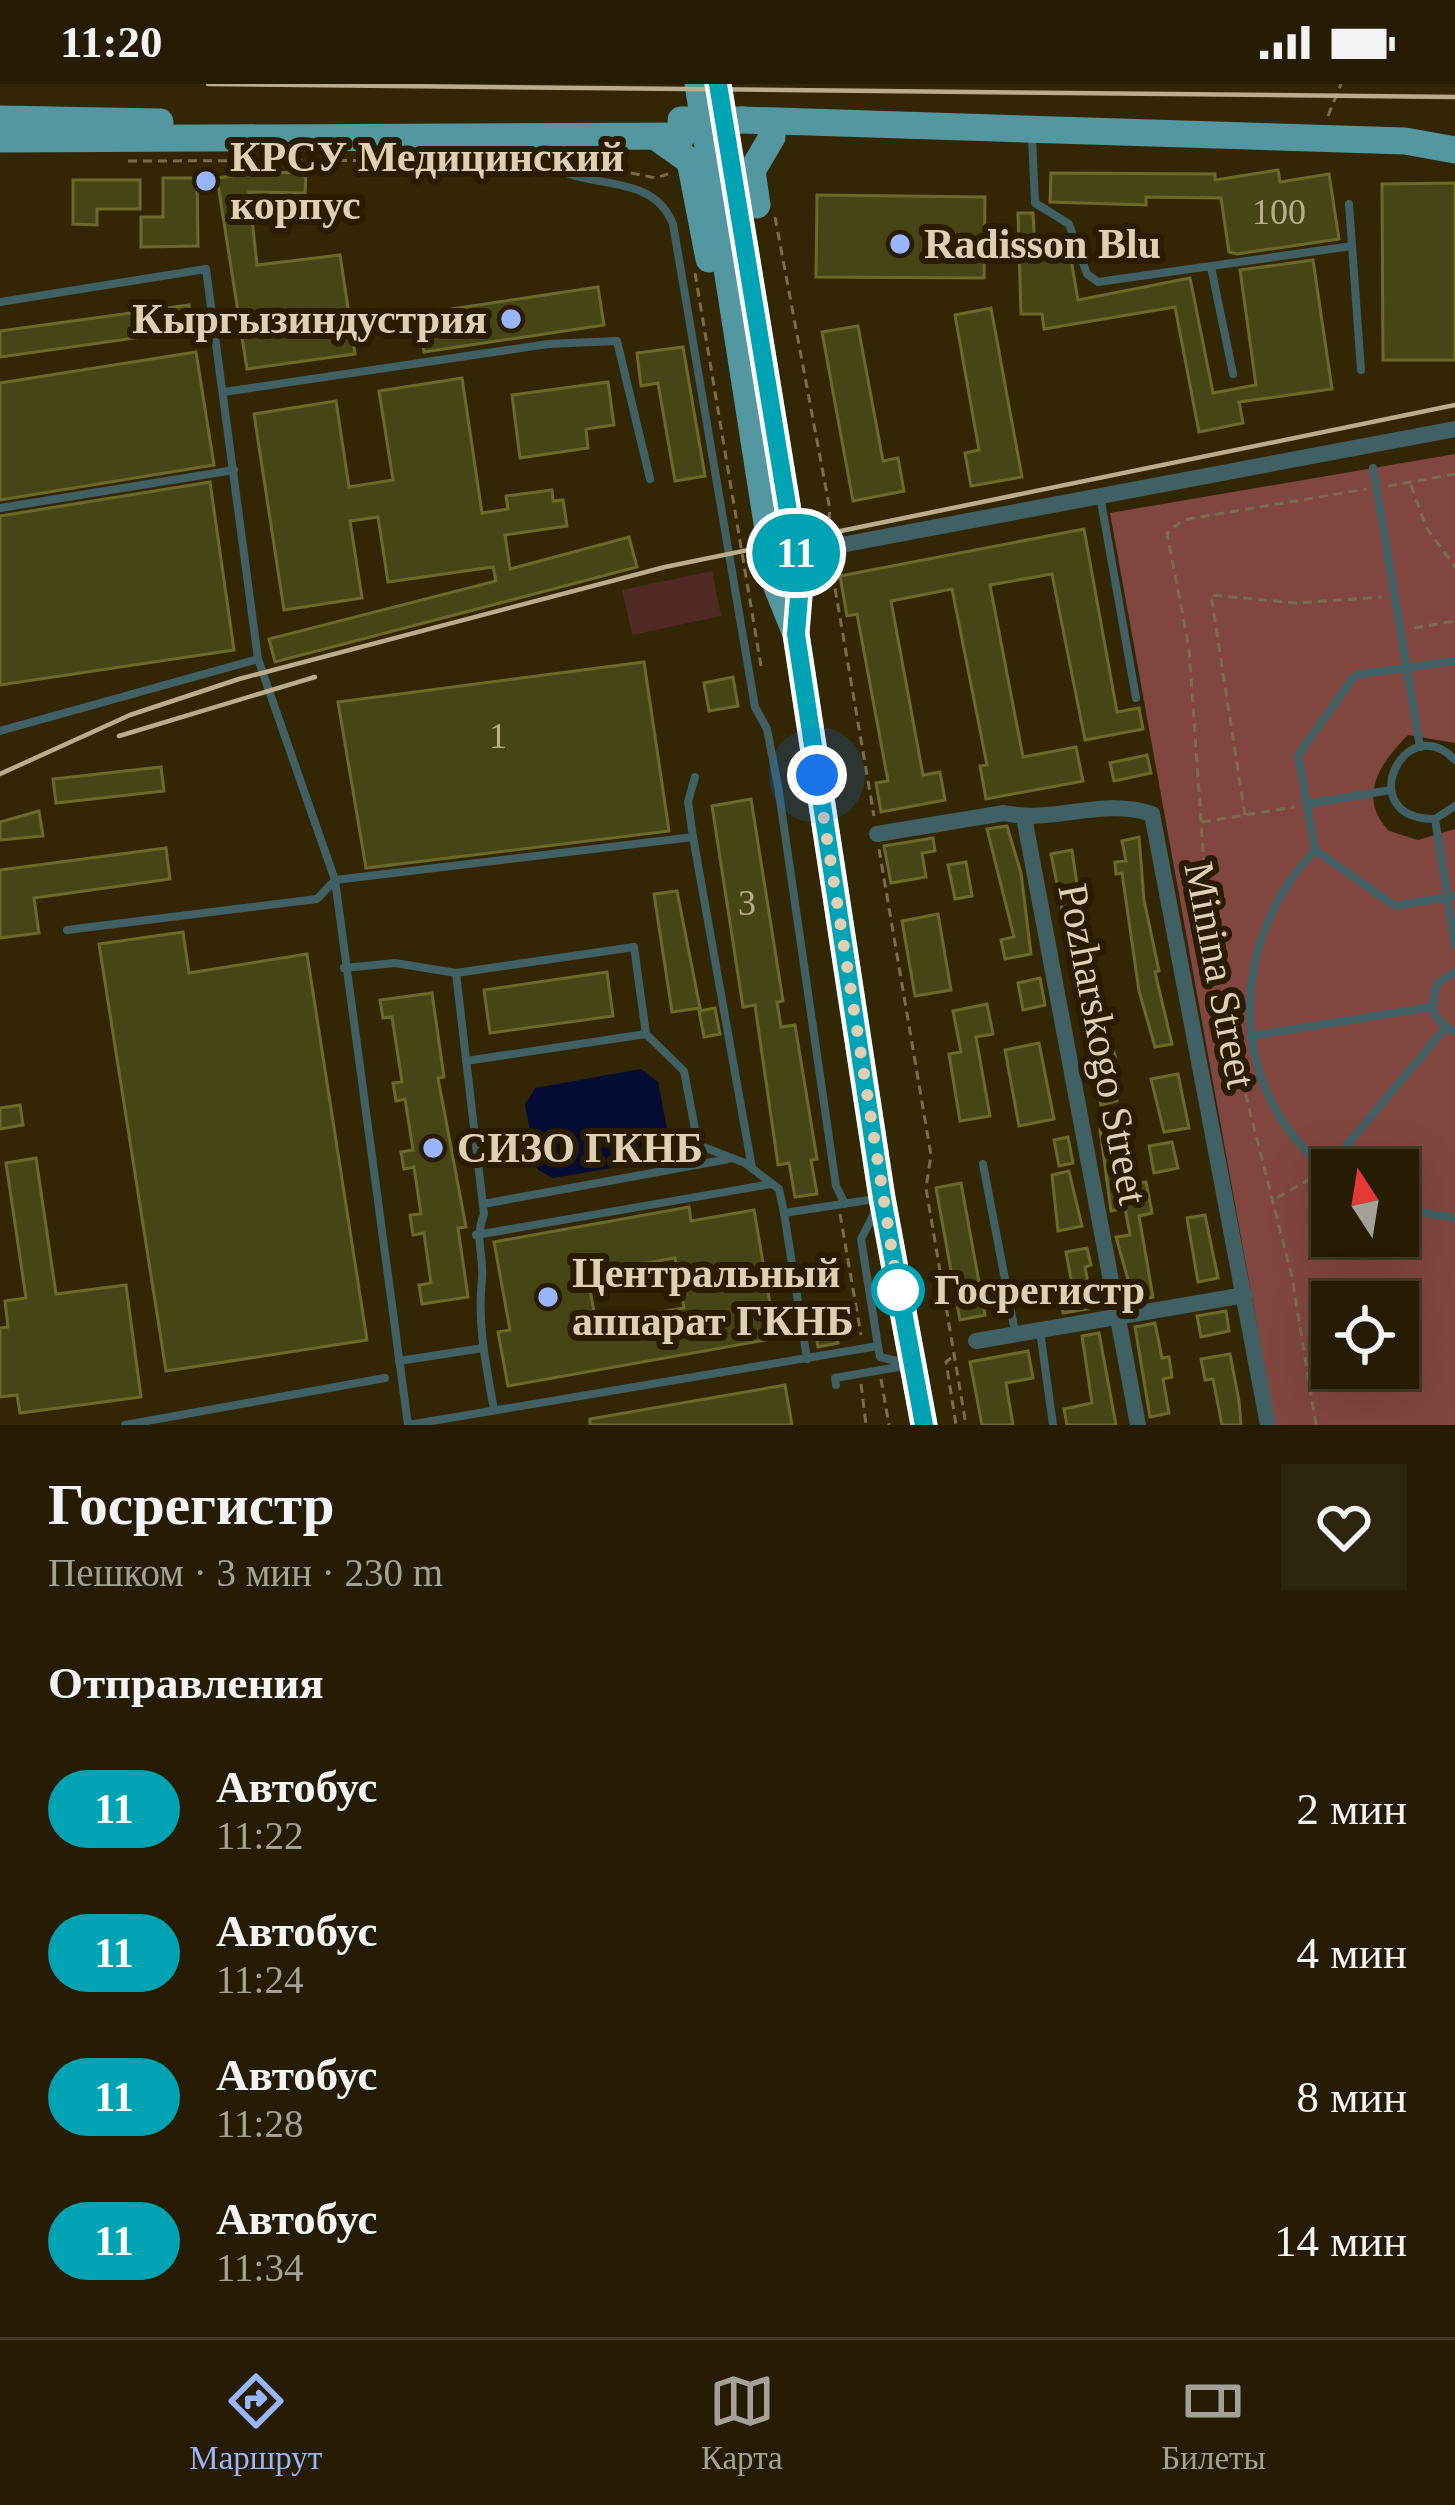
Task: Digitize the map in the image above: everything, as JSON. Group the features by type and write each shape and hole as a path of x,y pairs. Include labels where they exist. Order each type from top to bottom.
{"main road":[{"path":"698,84 778,517"},
{"path":"718,84 778,517 777,587 796,634 882,1198 924,1425"},
{"path":"0,119 681,128 1032,139 1405,141 1453,150"},
{"path":"0,139 559,149 681,128"},
{"path":"753,131 752,172 794,476 778,517"},
{"path":"652,136 690,160 751,483 778,517"}],"street":[{"path":"841,545 1455,429"},
{"name":"Minina Street","path":"877,834 1004,813 1024,817 1122,804 1152,814 1268,1425"},
{"name":"Pozharskogo Street","path":"1024,817 1138,1425"},
{"path":"976,1341 1245,1295"}],"lane":[{"path":"1032,139 1035,202 1069,224 1087,274 1098,282 1352,246"},
{"path":"559,149 569,174 648,194 673,224 726,553 755,706 767,729 778,786 836,1186 845,1204"},
{"path":"1348,204 1361,370"},
{"path":"1211,267 1233,374"},
{"path":"0,302 206,269 258,659 335,880 408,1425 878,1346"},
{"path":"224,392 548,344 617,341 650,478"},
{"path":"1373,468 1420,747"},
{"path":"0,508 234,470"},
{"path":"1100,495 1136,698"},
{"path":"0,731 258,659"},
{"path":"1451,897 1395,906 1315,850 1298,754 1354,675 1455,661"},
{"path":"1455,760 1435,747 1420,747 1396,763 1391,790 1407,814 1435,819 1455,806"},
{"path":"695,777 688,802 693,838 752,1169"},
{"path":"1307,805 1391,790"},
{"path":"1435,819 1455,945"},
{"path":"67,930 317,899 335,880 693,838"},
{"path":"1311,1151 1275,1110 1250,1036 1248,990 1264,924 1286,885 1315,850"},
{"path":"344,968 395,963 456,973 634,947 646,1034 684,1071 698,1145 752,1169 779,1189 807,1359"},
{"path":"1432,1007 1438,983 1455,972"},
{"path":"456,973 483,1204 476,1234 482,1276 476,1302 494,1410"},
{"path":"1250,1036 1432,1007"},
{"path":"1349,1149 1450,1030 1432,1007"},
{"path":"466,1061 646,1034"},
{"path":"483,1204 729,1159"},
{"path":"982,1164 1016,1333"},
{"path":"476,1234 772,1184"},
{"path":"784,1213 882,1198"},
{"path":"882,1198 862,1239 878,1346 880,1357 911,1365"},
{"path":"1419,1211 1455,1217"},
{"path":"1040,1329 1053,1425"},
{"path":"399,1361 482,1348"},
{"path":"836,1385 835,1378 911,1365"},
{"path":"125,1425 386,1378"}],"path":[{"path":"112,160 559,149 656,178 672,167"},
{"path":"772,204 830,510 828,548 931,1155 926,1188 966,1425"},
{"path":"1316,1425 1275,1199 1232,1045 1208,922 1189,647 1167,533 1183,520 1455,474"},
{"path":"1410,482 1426,527 1455,567"},
{"path":"1245,815 1211,595 1296,603 1395,596"},
{"path":"1400,630 1455,621"},
{"path":"1200,822 1307,805"},
{"path":"1275,1199 1311,1181"},
{"path":"954,1355 946,1362 956,1425"},
{"path":"881,1381 889,1425"}],"shaded area":[{"path":"1455,454 1455,743 1408,735 1381,768 1373,793 1379,818 1389,831 1418,840 1455,829 1455,1425 1275,1425 1110,513"},
{"path":"712,571 721,616 632,635 622,590"},
{"path":"641,1069 658,1082 670,1145 659,1160 553,1178 537,1169 525,1105 535,1088"}],"building":[{"path":"1278,170 1280,182 1329,174 1339,239 1237,254 1229,252 1221,198 1146,197 1146,205 1050,202 1051,173 1215,174 1215,180"},
{"path":"306,173 305,193 249,192 257,265 340,255 355,354 247,369 217,178"},
{"name":"КРСУ Медицинский корпус","path":"163,178 197,178 198,246 141,247 141,217 163,217"},
{"path":"73,180 140,180 140,209 97,209 97,225 73,224"},
{"path":"1455,183 1455,360 1383,360 1382,184"},
{"name":"Radisson Blu","path":"817,195 985,197 984,278 816,277"},
{"path":"1018,213 1033,213 1035,248 1069,248 1078,300 1190,278 1213,393 1256,385 1240,270 1313,260 1332,389 1239,402 1243,423 1199,432 1175,307 1044,329 1042,314 1021,314"},
{"name":"Кыргызиндустрия","path":"598,287 604,325 424,352 418,314"},
{"path":"189,305 192,330 0,357 0,331"},
{"path":"991,308 1022,477 971,486 965,453 979,450 955,315"},
{"path":"858,326 883,461 898,458 904,491 853,501 822,332"},
{"path":"683,347 705,476 675,481 658,383 641,386 637,353"},
{"path":"196,352 214,465 0,500 0,383"},
{"path":"462,378 482,513 508,509 506,496 552,490 553,501 563,500 567,526 505,535 510,569 629,537 637,567 275,662 269,639 496,581 493,567 388,582 378,517 350,521 362,598 284,610 254,414 336,401 349,487 393,480 379,391"},
{"path":"608,382 614,425 586,429 588,448 520,458 512,395"},
{"path":"210,482 234,650 0,685 0,516"},
{"path":"1084,529 1117,712 1139,708 1143,729 1085,740 1052,574 990,585 1023,757 1076,747 1083,781 986,799 980,766 987,765 952,589 891,601 923,775 940,772 945,800 881,812 876,783 888,781 857,614 847,616 840,576"},
{"path":"644,662 669,831 366,868 338,702"},
{"path":"733,677 738,706 709,711 704,683"},
{"path":"1147,755 1151,773 1114,781 1110,763"},
{"path":"161,767 164,791 56,803 53,779"},
{"path":"751,799 783,1001 777,1002 781,1027 795,1025 817,1159 811,1160 817,1194 795,1197 789,1163 778,1165 755,1005 743,1007 712,806"},
{"path":"39,811 43,836 0,840 0,822"},
{"path":"1007,826 1021,873 1031,954 1005,959 1001,940 1014,937 987,829"},
{"path":"1139,837 1144,900 1159,971 1155,972 1172,1044 1155,1047 1139,991 1122,873 1116,874 1115,862 1126,861 1122,841"},
{"path":"933,838 935,851 922,853 926,877 891,883 884,846"},
{"path":"166,848 170,879 34,898 39,933 0,938 0,870"},
{"path":"1072,850 1083,926 1117,1064 1110,1066 1117,1101 1101,1105 1051,854"},
{"path":"966,862 972,896 955,899 948,865"},
{"path":"677,891 700,1008 672,1012 654,894"},
{"path":"938,914 951,990 915,996 902,921"},
{"path":"183,932 189,973 307,954 367,1340 166,1371 99,944"},
{"path":"607,972 613,1016 490,1033 484,990"},
{"path":"1040,978 1045,1005 1023,1010 1018,983"},
{"name":"СИЗО ГКНБ","path":"432,993 444,1077 438,1078 466,1227 458,1228 468,1297 422,1304 419,1285 431,1283 424,1233 413,1235 410,1215 421,1214 414,1167 404,1169 401,1152 413,1150 405,1099 396,1101 393,1083 402,1082 392,1017 383,1018 380,1000"},
{"path":"987,1004 993,1034 976,1037 990,1116 960,1121 949,1054 961,1052 953,1011"},
{"path":"715,1008 720,1034 704,1037 699,1011"},
{"path":"1039,1043 1054,1119 1019,1126 1005,1050"},
{"path":"1178,1074 1189,1128 1164,1132 1151,1079"},
{"path":"20,1105 23,1125 0,1129 0,1108"},
{"path":"1124,1124 1130,1185 1146,1182 1152,1213 1139,1216 1153,1297 1134,1301 1116,1237 1130,1235 1125,1208 1111,1211 1100,1129"},
{"path":"1068,1137 1073,1163 1059,1166 1054,1140"},
{"path":"1172,1142 1178,1168 1154,1173 1149,1146"},
{"path":"36,1158 56,1294 126,1285 141,1397 20,1413 17,1395 0,1397 0,1328 8,1327 5,1301 26,1298 6,1163"},
{"path":"1069,1171 1082,1226 1058,1231 1052,1175"},
{"path":"961,1183 985,1315 960,1320 936,1188"},
{"name":"Центральный аппарат ГКНБ","path":"689,1207 691,1221 754,1210 776,1338 508,1386 498,1332 510,1330 494,1242","holes":["675,1258 684,1308 596,1323 587,1273"]},
{"path":"1205,1215 1218,1278 1198,1282 1187,1218"},
{"path":"1087,1248 1091,1265 1085,1267 1093,1308 1063,1313 1059,1293 1073,1290 1066,1252"},
{"path":"832,1309 838,1343 818,1347 812,1313"},
{"path":"1226,1311 1229,1331 1201,1337 1197,1316"},
{"path":"1155,1323 1162,1358 1169,1357 1172,1377 1163,1379 1169,1413 1150,1417 1135,1327"},
{"path":"1099,1333 1116,1425 1067,1425 1064,1409 1092,1403 1082,1336"},
{"path":"1028,1351 1033,1378 1006,1383 1013,1425 982,1425 970,1362"},
{"path":"1230,1354 1241,1425 1222,1425 1213,1379 1205,1380 1201,1359"},
{"path":"785,1385 792,1425 590,1425 590,1419"}],"railway":[{"path":"208,84 1455,97"},
{"path":"0,774 130,715 239,679 665,567 1455,405"},
{"path":"119,736 315,677"}],"bus line":[{"name":"11","path":"718,84 800,584 796,634 882,1198 924,1425"}],"place":[{"name":"КРСУ Медицинский корпус","path":"206,181"},
{"name":"Radisson Blu","path":"900,244"},
{"name":"Кыргызиндустрия","path":"511,319"},
{"name":"СИЗО ГКНБ","path":"433,1148"},
{"name":"Госрегистр","path":"898,1290"},
{"name":"Центральный аппарат ГКНБ","path":"548,1297"}],"route":[{"path":"817,775 898,1290"}]}
